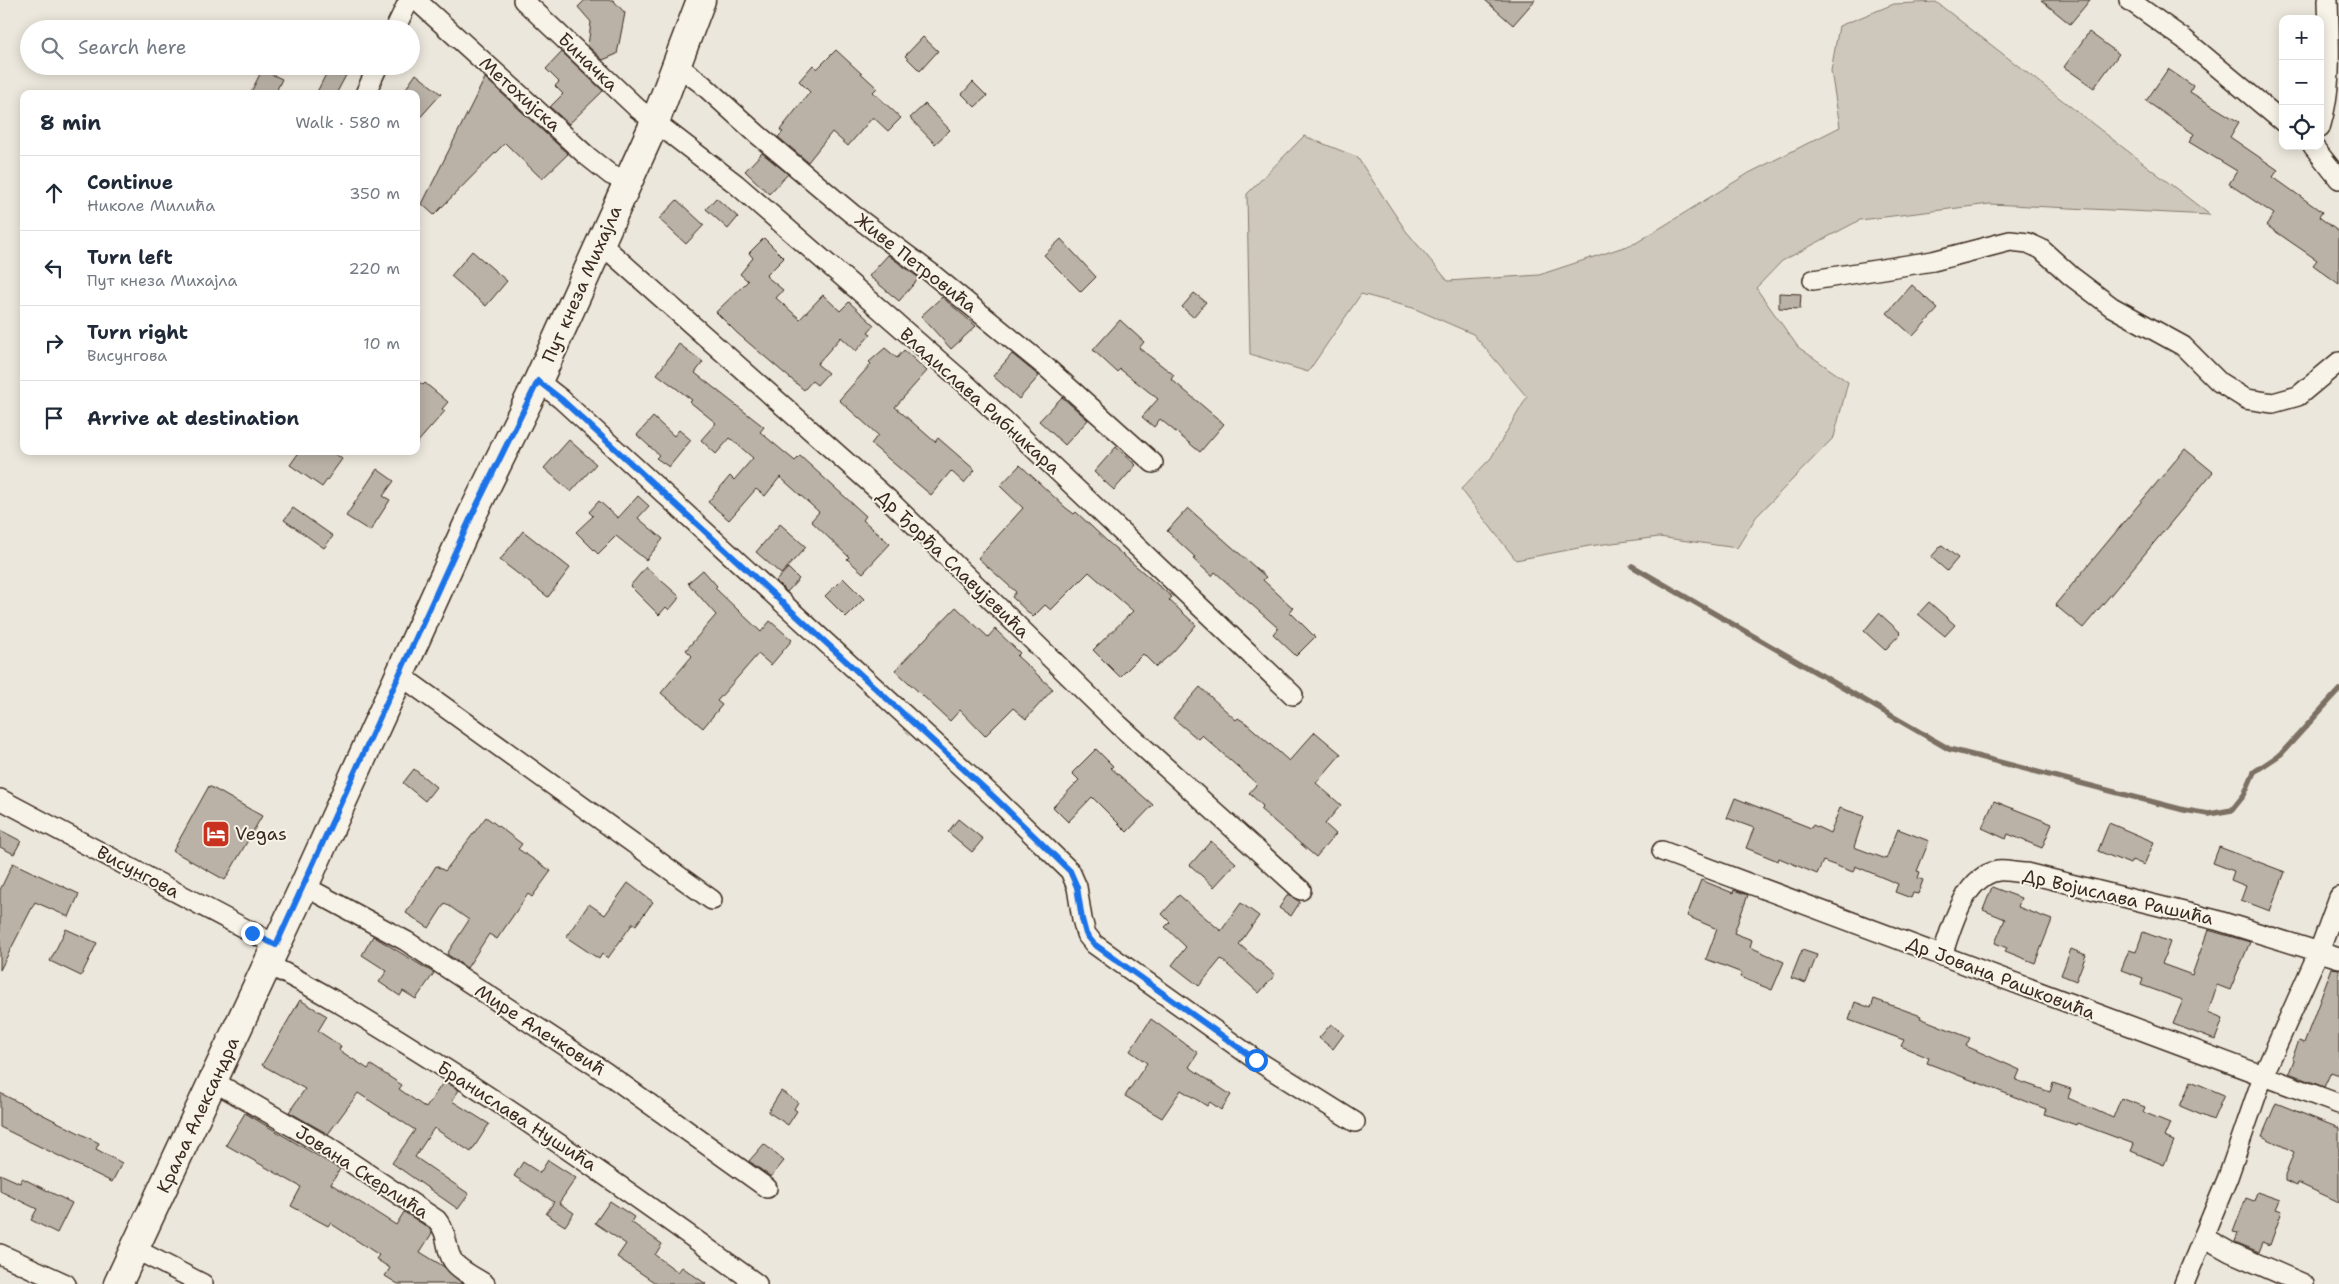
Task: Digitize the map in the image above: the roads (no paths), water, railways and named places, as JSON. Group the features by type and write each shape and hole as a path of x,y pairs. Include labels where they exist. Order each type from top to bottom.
{"main road":[{"name":"Пут кнеза Михајла","path":"272,954 472,515 538,381 655,122 700,0"},
{"name":"Краља Александра","path":"118,1284 272,954"}],"street":[{"path":"400,20 409,0"},
{"name":"Метохијска","path":"416,0 587,156 611,175 628,181"},
{"name":"Биначка","path":"523,0 637,108 655,122"},
{"path":"2129,0 2184,39 2279,119"},
{"path":"2324,112 2327,100 2330,62 2328,0"},
{"name":"Живе Петровића","path":"677,64 851,213 931,273 1047,368 1153,463"},
{"path":"367,90 374,75"},
{"name":"Владислава Рибникара","path":"655,122 736,184 967,385 1293,695"},
{"path":"2316,150 2339,179"},
{"path":"1813,280 1933,261 2010,241 2028,242 2041,249 2071,276 2112,307 2183,346 2219,382 2246,399 2273,403 2298,396 2339,362"},
{"name":"Др Ђорђа Славујевића","path":"600,243 888,499 1119,725 1301,890"},
{"path":"538,381 568,406 996,799 1070,871 1077,887 1084,926 1094,944 1256,1060 1355,1122"},
{"path":"400,675 712,900"},
{"name":"Висунгова","path":"0,799 272,954"},
{"name":"Др Јована Рашковића","path":"1662,852 2339,1104"},
{"name":"Др Војислава Рашића","path":"1942,956 1956,911 1981,878 1998,871 2026,873 2206,918 2339,958"},
{"name":"Мире Алечковић","path":"304,886 414,946 605,1072 767,1188"},
{"path":"2184,1284 2228,1177 2263,1076 2319,951 2339,897"},
{"name":"Бранислава Нушића","path":"272,954 312,986 498,1101 604,1173 757,1284"},
{"name":"Јована Скерлића","path":"214,1081 326,1146 437,1220 445,1230 449,1252 454,1262 485,1284"},
{"path":"2204,1237 2230,1252 2304,1284"},
{"path":"135,1249 203,1284"},
{"path":"0,1254 66,1284"}],"waterway":[{"path":"1632,566 1949,749 2184,810 2209,814 2232,810 2244,795 2254,772 2281,754 2339,690"}],"place":[{"name":"Vegas","path":"216,834"}]}
